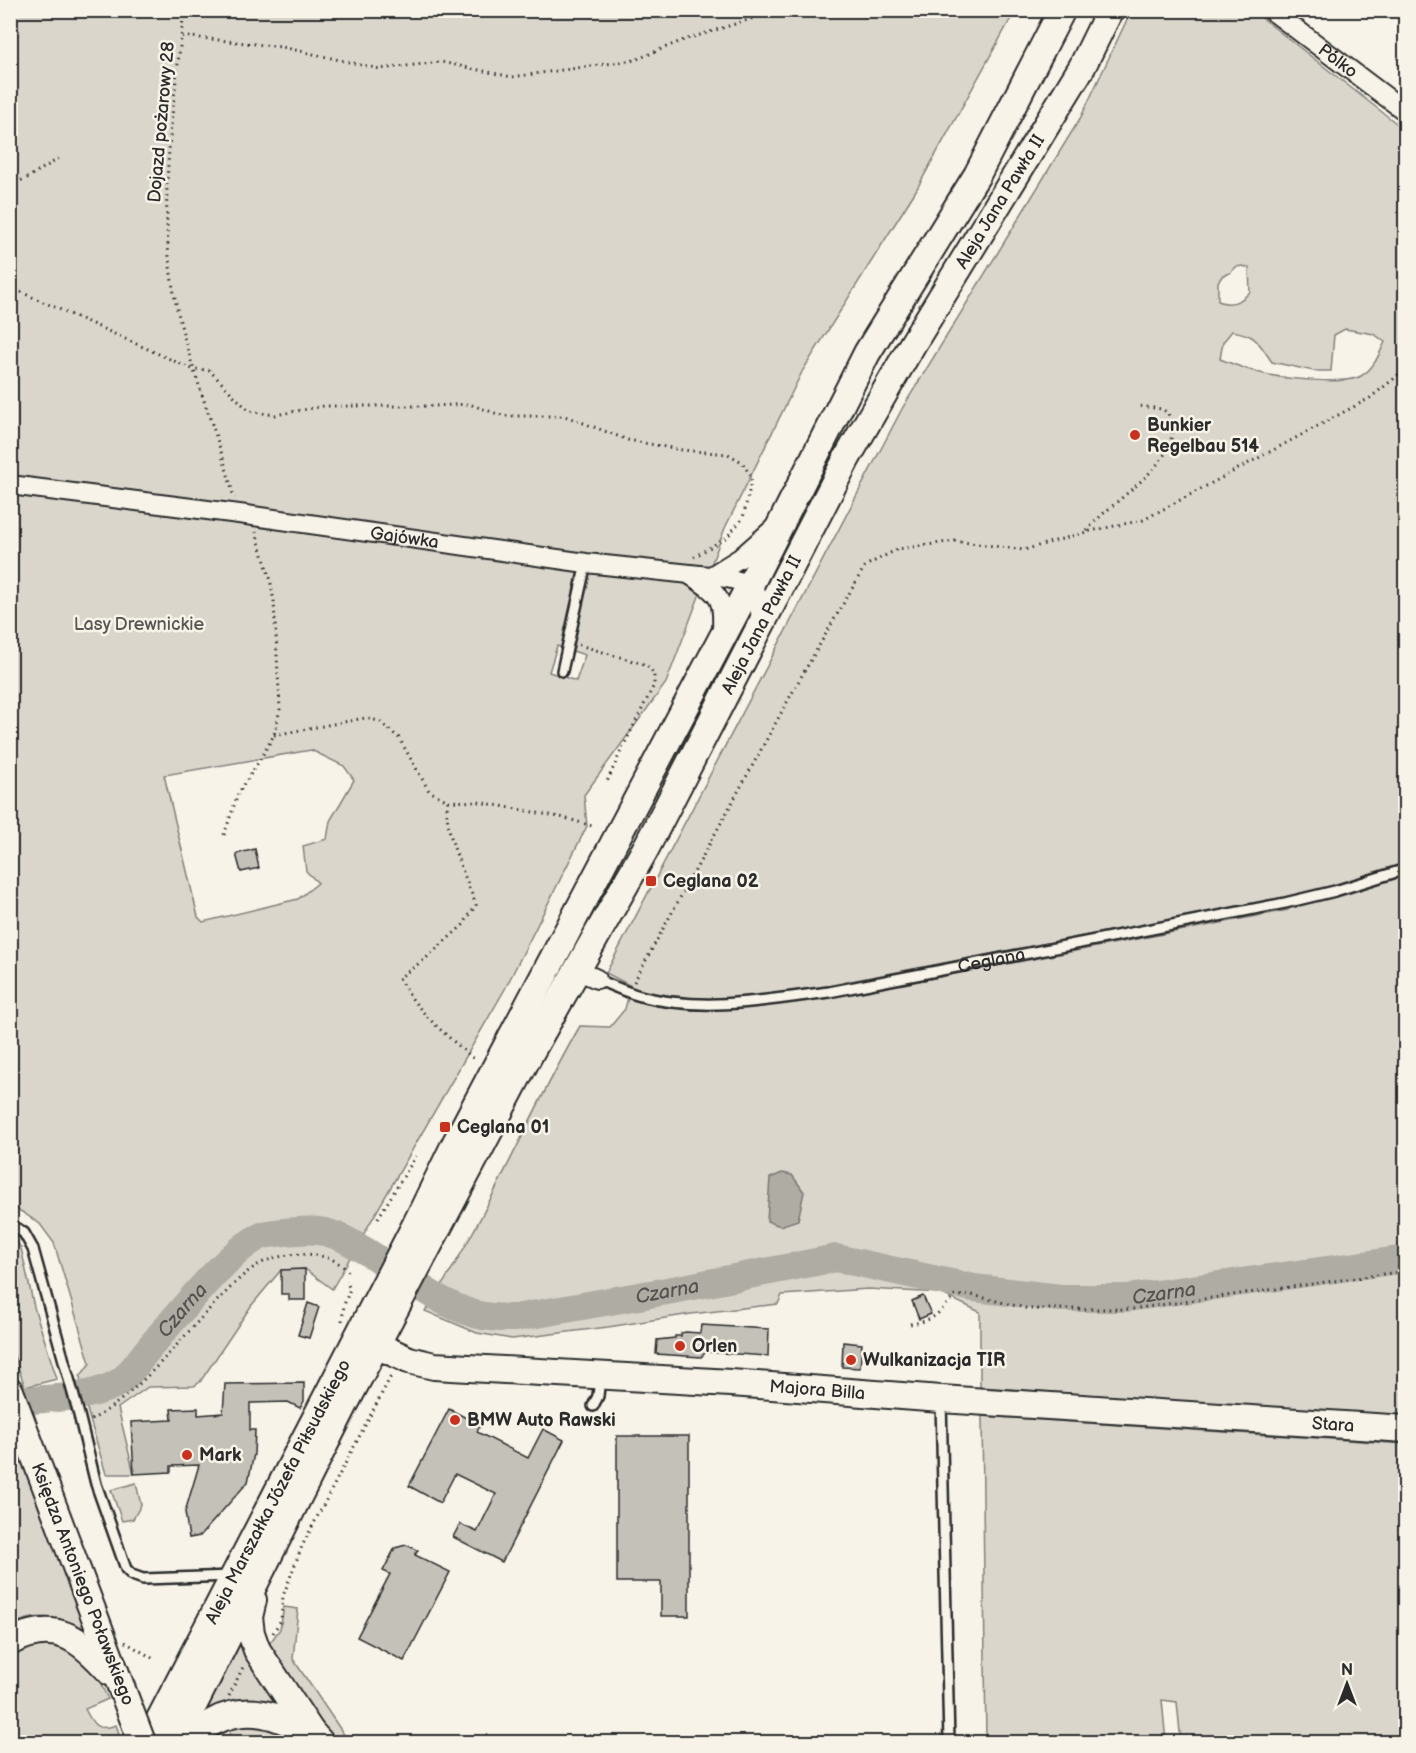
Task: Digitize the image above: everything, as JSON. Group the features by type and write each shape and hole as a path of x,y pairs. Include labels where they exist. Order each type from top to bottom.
{"main road":[{"name":"Aleja Jana Pawła II","path":"417,1245 474,1107 750,585 867,353 977,176 1062,10"},
{"name":"Aleja Jana Pawła II","path":"417,1245 532,1048 587,975 646,848 869,418 1082,67 1110,10"},
{"name":"Aleja Marszałka Józefa Piłsudskiego","path":"175,1743 245,1580 417,1245"},
{"name":"Aleja Marszałka Józefa Piłsudskiego","path":"148,1743 245,1580 376,1345 392,1292"},
{"name":"Majora Billa","path":"376,1345 409,1360 428,1365 731,1383 1260,1421"},
{"name":"Księdza Antoniego Poławskiego","path":"10,1391 142,1743"},
{"name":"Stara","path":"1260,1421 1406,1429"},
{"path":"245,1580 250,1633 257,1650 315,1737"},
{"path":"10,1642 40,1632 67,1636 89,1648 120,1684"},
{"path":"188,1743 191,1738 215,1721 225,1716 248,1712 272,1715 315,1737"}],"street":[{"name":"Pólko","path":"1271,10 1406,112"},
{"name":"Gajówka","path":"10,485 586,563 728,578 750,585"},
{"path":"711,576 740,558 783,518"},
{"path":"689,574 716,594 721,602 722,636"},
{"path":"750,585 759,606 759,629"}],"lane":[{"path":"562,671 586,563"},
{"name":"Ceglana","path":"587,975 628,993 656,1000 712,1005 829,993 1286,903 1335,891 1406,869"},
{"path":"10,1224 20,1229 30,1241 79,1414 96,1484 126,1569 132,1575 143,1579 245,1580"},
{"path":"593,1406 598,1396 600,1376"},
{"path":"941,1399 949,1743"}],"path":[{"name":"Dojazd pożarowy 28","path":"184,10 170,124 165,197 171,275 192,369 244,515 265,560 274,602 280,709 274,735 238,794 224,835"},
{"path":"182,36 282,47 381,69 441,62 512,77 635,60 681,41 751,19 760,10"},
{"path":"10,185 27,178 60,158"},
{"path":"10,287 192,369 209,370 249,411 275,415 324,406 469,404 503,416 565,416 628,440 682,450 728,454 742,462 752,478 743,518 727,537 688,560 689,574"},
{"path":"628,993 797,684 865,566 898,549 954,541 1024,550 1086,532 1143,520 1370,398 1406,366"},
{"path":"1086,532 1097,517 1140,482 1162,459 1171,441 1172,427 1168,413 1138,406"},
{"path":"568,642 647,665 654,674 654,685 606,784"},
{"path":"274,735 365,718 379,721 399,738 429,791 448,801 478,802 565,818 592,826"},
{"path":"448,801 449,826 476,905 463,925 425,959 399,978 408,995 444,1033 474,1059"},
{"path":"378,1218 416,1156"},
{"path":"82,1427 121,1401 242,1276 255,1266 275,1257 293,1254 310,1255 330,1258 342,1264 349,1273"},
{"path":"910,1324 927,1322 935,1318 955,1296 972,1295 1029,1308 1132,1308 1406,1271"},
{"path":"268,1640 280,1620 283,1596 302,1546 390,1378 395,1374"},
{"path":"124,1641 154,1659"},
{"path":"226,1701 248,1658"}],"green space":[{"name":"Lasy Drewnickie","path":"10,11 1015,11 915,192 803,370 725,528 666,683 584,795 587,826 505,989 332,1289 305,1269 281,1270 251,1306 200,1382 194,1386 148,1387 118,1408 134,1474 106,1474 80,1377 90,1363 54,1243 40,1224 11,1207","holes":["557,646 585,655 576,681 549,672","311,750 344,766 354,780 330,821 327,839 303,846 306,871 318,883 298,899 203,922 198,917 164,775"]},
{"path":"1131,11 1253,11 1405,130 1405,1417 980,1387 980,1312 940,1293 868,1289 782,1295 778,1304 512,1339 477,1333 425,1311 468,1242 580,1026 610,1027 625,1009 631,986 606,973 903,407 1081,117","holes":["1236,267 1249,268 1250,292 1235,302 1218,301 1218,282 1223,275 1230,273","1345,329 1374,334 1385,342 1376,361 1366,373 1353,379 1330,381 1269,375 1220,359 1223,342 1232,331 1256,340 1272,362 1314,371 1331,371 1334,335","1301,894 1288,910 851,994 850,981"]},
{"path":"11,1236 21,1248 34,1307 57,1379 25,1387 11,1347"},
{"path":"982,1416 1405,1444 1405,1742 1181,1742 1177,1702 1162,1700 1166,1742 986,1742"},
{"path":"10,1433 90,1630 70,1622 40,1617 21,1621 11,1626 11,1588 15,1568 10,1537"},
{"path":"136,1483 141,1505 133,1519 122,1521 111,1490"},
{"path":"284,1607 298,1609 293,1659 349,1742 336,1742 266,1648 280,1629"},
{"path":"239,1639 284,1707 200,1719"},
{"path":"27,1644 64,1644 95,1672 108,1699 85,1709 96,1726 104,1728 116,1725 119,1733 113,1742 11,1742 10,1653"},
{"path":"245,1720 295,1735 303,1742 227,1742 231,1724"}],"shaded area":[{"path":"782,1173 792,1175 804,1192 798,1220 780,1226 767,1221 770,1178"}],"building":[{"path":"255,849 259,868 241,872 236,854"},
{"path":"305,1269 305,1300 289,1300 289,1294 281,1294 281,1270"},
{"path":"923,1296 931,1314 919,1319 912,1301"},
{"path":"308,1303 319,1307 309,1338 298,1335"},
{"path":"701,1325 769,1329 768,1356 706,1352 701,1357 656,1354 657,1340 675,1338 686,1332 700,1333"},
{"path":"843,1342 862,1344 860,1368 842,1367"},
{"path":"304,1383 304,1401 300,1408 288,1402 250,1403 250,1430 255,1430 254,1454 248,1482 200,1536 189,1538 185,1512 199,1465 171,1466 171,1472 134,1474 131,1422 172,1420 171,1409 198,1408 198,1415 223,1413 225,1384"},
{"path":"449,1409 480,1425 477,1432 528,1458 543,1429 564,1440 502,1562 453,1537 460,1524 477,1532 496,1494 455,1474 440,1503 409,1486"},
{"path":"617,1436 689,1436 689,1616 661,1616 661,1582 617,1582"},
{"path":"406,1545 418,1550 415,1555 450,1572 404,1661 357,1637 390,1574 383,1571 395,1548"}],"waterway":[{"name":"Czarna","path":"10,1402 82,1395 96,1392 121,1381 204,1285 239,1251 255,1239 268,1234 306,1230 325,1232 353,1244 448,1303 480,1315 505,1318 678,1289 836,1258 974,1288 1061,1298 1127,1298 1406,1259"}],"place":[{"name":"Bunkier Regelbau 514","path":"1135,435"},
{"name":"Ceglana 02","path":"651,881"},
{"name":"Ceglana 01","path":"445,1127"},
{"name":"Orlen","path":"680,1346"},
{"name":"Wulkanizacja TIR","path":"851,1360"},
{"name":"BMW Auto Rawski","path":"455,1420"},
{"name":"Mark","path":"187,1455"}]}
